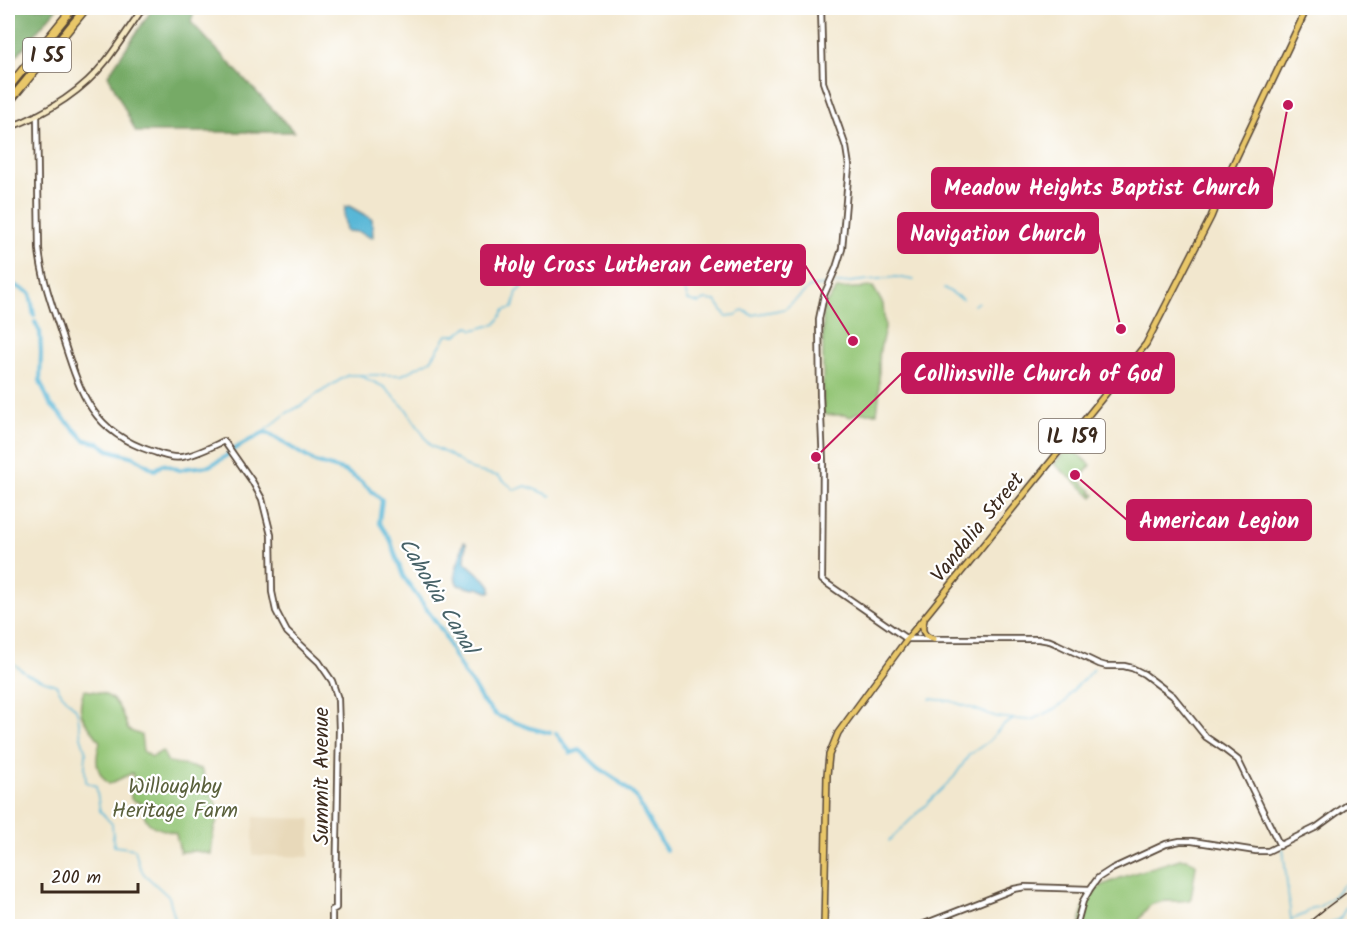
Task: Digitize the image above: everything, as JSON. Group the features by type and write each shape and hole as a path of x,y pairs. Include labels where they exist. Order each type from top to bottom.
{"highway":[{"name":"I 55","path":"8,88 74,8"},
{"name":"I 55","path":"8,103 86,8"}],"main road":[{"path":"8,128 67,98 94,74 110,56 143,8"},
{"name":"Vandalia Street","path":"824,927 827,775 830,752 835,739 907,639 1146,344 1211,217 1228,175 1307,8"},
{"path":"924,619 924,634 933,639"}],"street":[{"path":"821,8 823,82 846,147 849,166 842,249 824,295 819,319 823,463 822,580 907,639 1039,639 1050,641 1100,664 1124,666 1144,674 1173,696 1206,737 1238,760 1280,846"},
{"name":"Summit Avenue","path":"37,115 41,270 79,386 88,404 118,435 140,447 171,457 185,457 224,441 262,499 271,535 272,595 279,619 292,637 326,670 337,695 339,731 336,909 332,910 332,927"},
{"path":"1070,927 1077,923 1081,906 1090,889 1098,878 1109,870 1173,842 1192,841 1257,851 1268,850 1324,823 1354,800"},
{"path":"919,927 1014,889 1025,887 1090,889"}],"shaded area":[{"path":"254,817 311,819 309,857 252,855"}],"green space":[{"path":"8,8 57,8 8,66"},
{"path":"153,8 195,8 191,22 294,132 136,132 108,75"},
{"path":"873,287 883,304 885,328 879,354 877,413 856,413 851,417 826,415 823,411 823,307 837,289"},
{"path":"1069,447 1091,465 1079,480 1092,491 1095,495 1093,497 1054,464"},
{"name":"Willoughby Heritage Farm","path":"84,690 102,693 114,701 122,713 128,730 141,735 143,751 152,757 162,751 168,762 201,769 220,814 214,829 211,854 196,851 180,852 176,834 157,828 148,822 142,804 131,799 131,789 134,785 132,773 109,784 104,779 97,765 100,742 81,713 81,699"},
{"path":"1180,859 1187,859 1196,865 1189,900 1152,904 1137,926 1080,926 1085,902 1095,890 1117,879"}],"water":[{"path":"349,206 372,219 373,237 359,232 346,231 345,207"},
{"path":"464,542 466,543 465,562 489,583 491,592 458,585 455,578"}],"waterway":[{"path":"258,436 287,413 348,375 402,375 431,360 447,335 457,335 469,326 473,330 496,324 505,310 513,308 517,292 527,281 542,274 552,280 557,273 599,262 608,269 624,258 633,258 642,269 646,263 673,276 682,285 688,300 699,303 705,300 716,301 726,316 736,315 743,310 752,315 785,309 810,287 825,285"},
{"name":"Cahokia Canal","path":"8,272 10,283 30,293 34,316"},
{"path":"832,284 896,277 914,280"},
{"path":"944,288 962,299"},
{"path":"974,305 978,302"},
{"name":"Cahokia Canal","path":"35,322 40,332 40,381 50,404 85,440 134,457 155,470 163,464 180,470 209,466 236,448 263,433 268,433 315,462 345,471 359,480 382,500 379,522 390,539 403,576 443,632 452,652 482,701 496,715 550,733"},
{"path":"359,375 384,387 406,409 431,446 472,470 498,476 515,490 526,486 551,496"},
{"path":"8,659 28,675 56,685 76,709 86,752 86,782 96,786 100,811 112,824 114,846 135,849 144,874 169,897 177,926"},
{"path":"889,841 954,777 969,755 989,741 1002,726 1014,719 1031,720 1055,709 1066,701 1070,693 1094,669"},
{"path":"930,699 951,701 997,717 1014,719"},
{"name":"Cahokia Canal","path":"556,733 571,753 580,750 636,797 666,850"},
{"path":"1260,796 1281,842"},
{"path":"1283,848 1291,920 1312,908 1319,907 1354,878"},
{"path":"1319,926 1339,920 1346,908 1354,903"}],"railway":[{"path":"1304,926 1354,887"}],"place":[{"name":"Meadow Heights Baptist Church","path":"1288,105"},
{"name":"Navigation Church","path":"1121,329"},
{"name":"Holy Cross Lutheran Cemetery","path":"853,341"},
{"name":"Collinsville Church of God","path":"816,457"},
{"name":"American Legion","path":"1075,475"}]}
